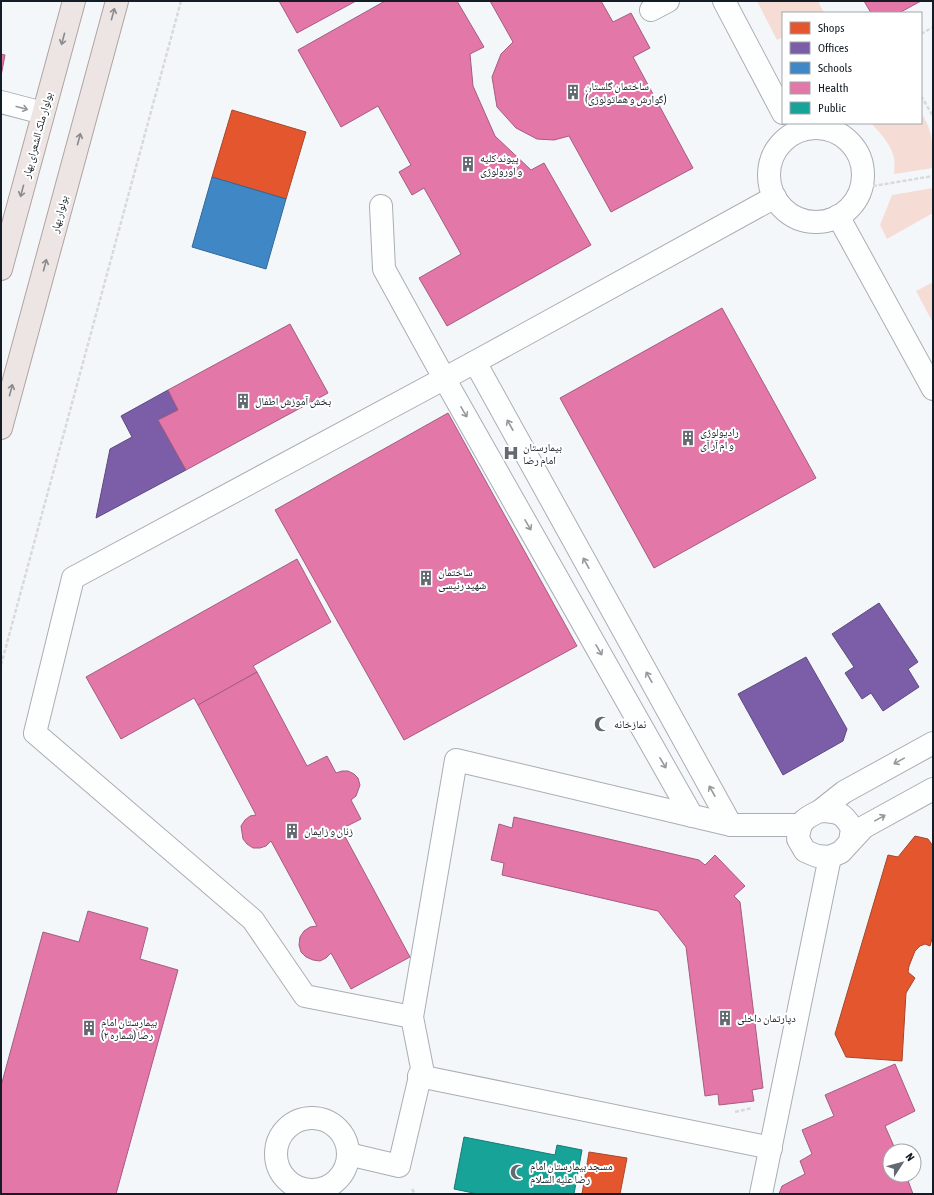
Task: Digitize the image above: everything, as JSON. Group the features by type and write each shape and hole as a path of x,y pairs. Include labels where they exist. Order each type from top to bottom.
{"main road":[{"name":"بولوار ملک الشعرای بهار","path":"1,269 74,1"},
{"name":"بولوار بهار","path":"1,428 117,1"}],"street":[{"path":"724,1 782,111"},
{"path":"1,102 43,113"},
{"path":"832,126 857,152 862,164 861,188 856,200 848,209 838,216 815,222 802,220 791,215 782,207 775,197 770,186 769,173 771,161 776,150 791,128 805,129 832,126"},
{"path":"408,1016 305,996 253,920 35,733 73,578 475,362 775,197"},
{"path":"381,206 384,269 692,816"},
{"path":"838,216 933,388"},
{"path":"475,362 731,825"},
{"path":"587,630 615,615"},
{"path":"933,743 844,792 820,811 809,816 800,825 798,839 805,852 817,856 830,857 841,852 864,827 933,789"},
{"path":"348,1154 399,1166 421,1072 408,1016 437,873 456,760 731,825 800,825"},
{"path":"820,811 833,812 845,816 852,828 850,842"},
{"path":"761,1194 830,857"},
{"path":"421,1072 772,1143"},
{"path":"308,1118 320,1119 330,1123 340,1132 346,1142 348,1154 346,1167 340,1178 330,1186 318,1192 306,1190 294,1185 283,1186 276,1157 277,1146 281,1136 288,1127 298,1121 308,1118"}],"path":[{"path":"1,665 181,1"},
{"path":"922,33 933,27"},
{"path":"922,98 933,116"},
{"path":"861,188 933,176"},
{"path":"730,1114 751,1109 756,1104"}],"shaded area":[{"path":"757,1 818,1 824,12 782,12 782,38 777,40"},
{"path":"922,115 931,133 933,146 933,168 894,174 893,153 885,139 872,124 922,124"},
{"path":"933,188 933,213 887,239 880,225 892,195"},
{"path":"933,282 933,323 916,291"}],"building: Shops":[{"path":"232,110 306,132 286,199 212,177"},
{"path":"915,836 928,839 933,846 933,935 930,946 925,944 920,946 915,951 909,966 908,972 915,978 906,993 902,1061 846,1057 835,1034 888,855 898,857"},
{"path":"589,1152 627,1158 620,1194 582,1194"}],"building: Offices":[{"path":"168,390 178,410 158,420 186,470 96,518 110,449 132,437 121,416"},
{"path":"879,603 918,662 908,669 919,687 883,711 871,693 862,699 845,673 854,667 832,634"},
{"path":"806,657 847,729 843,741 783,775 738,694"}],"building: Schools":[{"path":"212,177 286,199 266,269 192,247"}],"building: Health":[{"path":"279,1 356,1 297,33"},
{"name":"پیوند کلیه و اورولوژی","path":"385,1 457,1 484,47 470,54 473,86 495,136 531,170 544,163 591,245 447,326 419,278 461,254 424,188 412,195 399,172 411,165 378,106 341,127 298,50"},
{"name":"ساختمان گلستان (گوارش و هماتولوژی)","path":"490,1 601,1 613,22 631,13 650,48 633,57 693,168 611,212 569,136 554,140 537,139 516,128 497,107 492,77 501,54 513,42"},
{"path":"864,1 921,1 901,12 870,12"},
{"path":"1,54 5,55 1,76"},
{"name":"رادیولوژی و ام آر آی","path":"722,308 816,478 654,568 560,398"},
{"name":"بخش آموزش اطفال","path":"290,324 328,393 186,470 158,420 178,410 168,390"},
{"name":"ساختمان شهید رئیسی","path":"448,413 577,646 404,740 275,510"},
{"path":"297,559 331,622 253,666 257,672 198,705 194,698 121,739 86,677"},
{"name":"زنان و زایمان","path":"257,672 307,766 327,756 336,773 348,771 358,778 360,785 356,796 351,800 361,819 341,829 410,957 351,989 331,953 320,961 306,957 301,952 299,945 300,937 304,931 310,927 317,926 271,841 266,846 253,848 243,839 241,826 250,816 256,815 198,705"},
{"name":"دپارتمان داخلی","path":"514,817 699,860 705,865 715,855 745,886 734,896 740,902 763,1088 752,1090 754,1101 719,1105 718,1094 705,1096 686,947 658,911 502,875 504,863 491,860 499,824 512,828"},
{"name":"بیمارستان امام رضا (شماره ۲)","path":"88,911 148,928 140,959 178,970 116,1194 1,1194 1,1086 43,932 79,942"},
{"path":"895,1064 915,1111 885,1126 892,1143 882,1143 882,1183 909,1183 913,1194 779,1194 782,1186 805,1174 800,1161 812,1154 802,1130 834,1116 825,1095"}],"building: Public":[{"name":"مسجد بیمارستان امام رضا علیه السلام","path":"464,1137 555,1155 557,1145 582,1150 574,1194 478,1194 454,1189"}],"place":[{"name":"ساختمان گلستان (گوارش و هماتولوژی)","path":"573,92"},
{"name":"پیوند کلیه و اورولوژی","path":"468,164"},
{"name":"بخش آموزش اطفال","path":"243,401"},
{"name":"رادیولوژی و ام آر آی","path":"688,438"},
{"name":"بیمارستان امام رضا","path":"511,453"},
{"name":"ساختمان شهید رئیسی","path":"426,578"},
{"name":"نمازخانه","path":"602,724"},
{"name":"زنان و زایمان","path":"292,831"},
{"name":"دپارتمان داخلی","path":"725,1018"},
{"name":"بیمارستان امام رضا (شماره ۲)","path":"89,1028"},
{"name":"مسجد بیمارستان امام رضا علیه السلام","path":"518,1172"}]}
